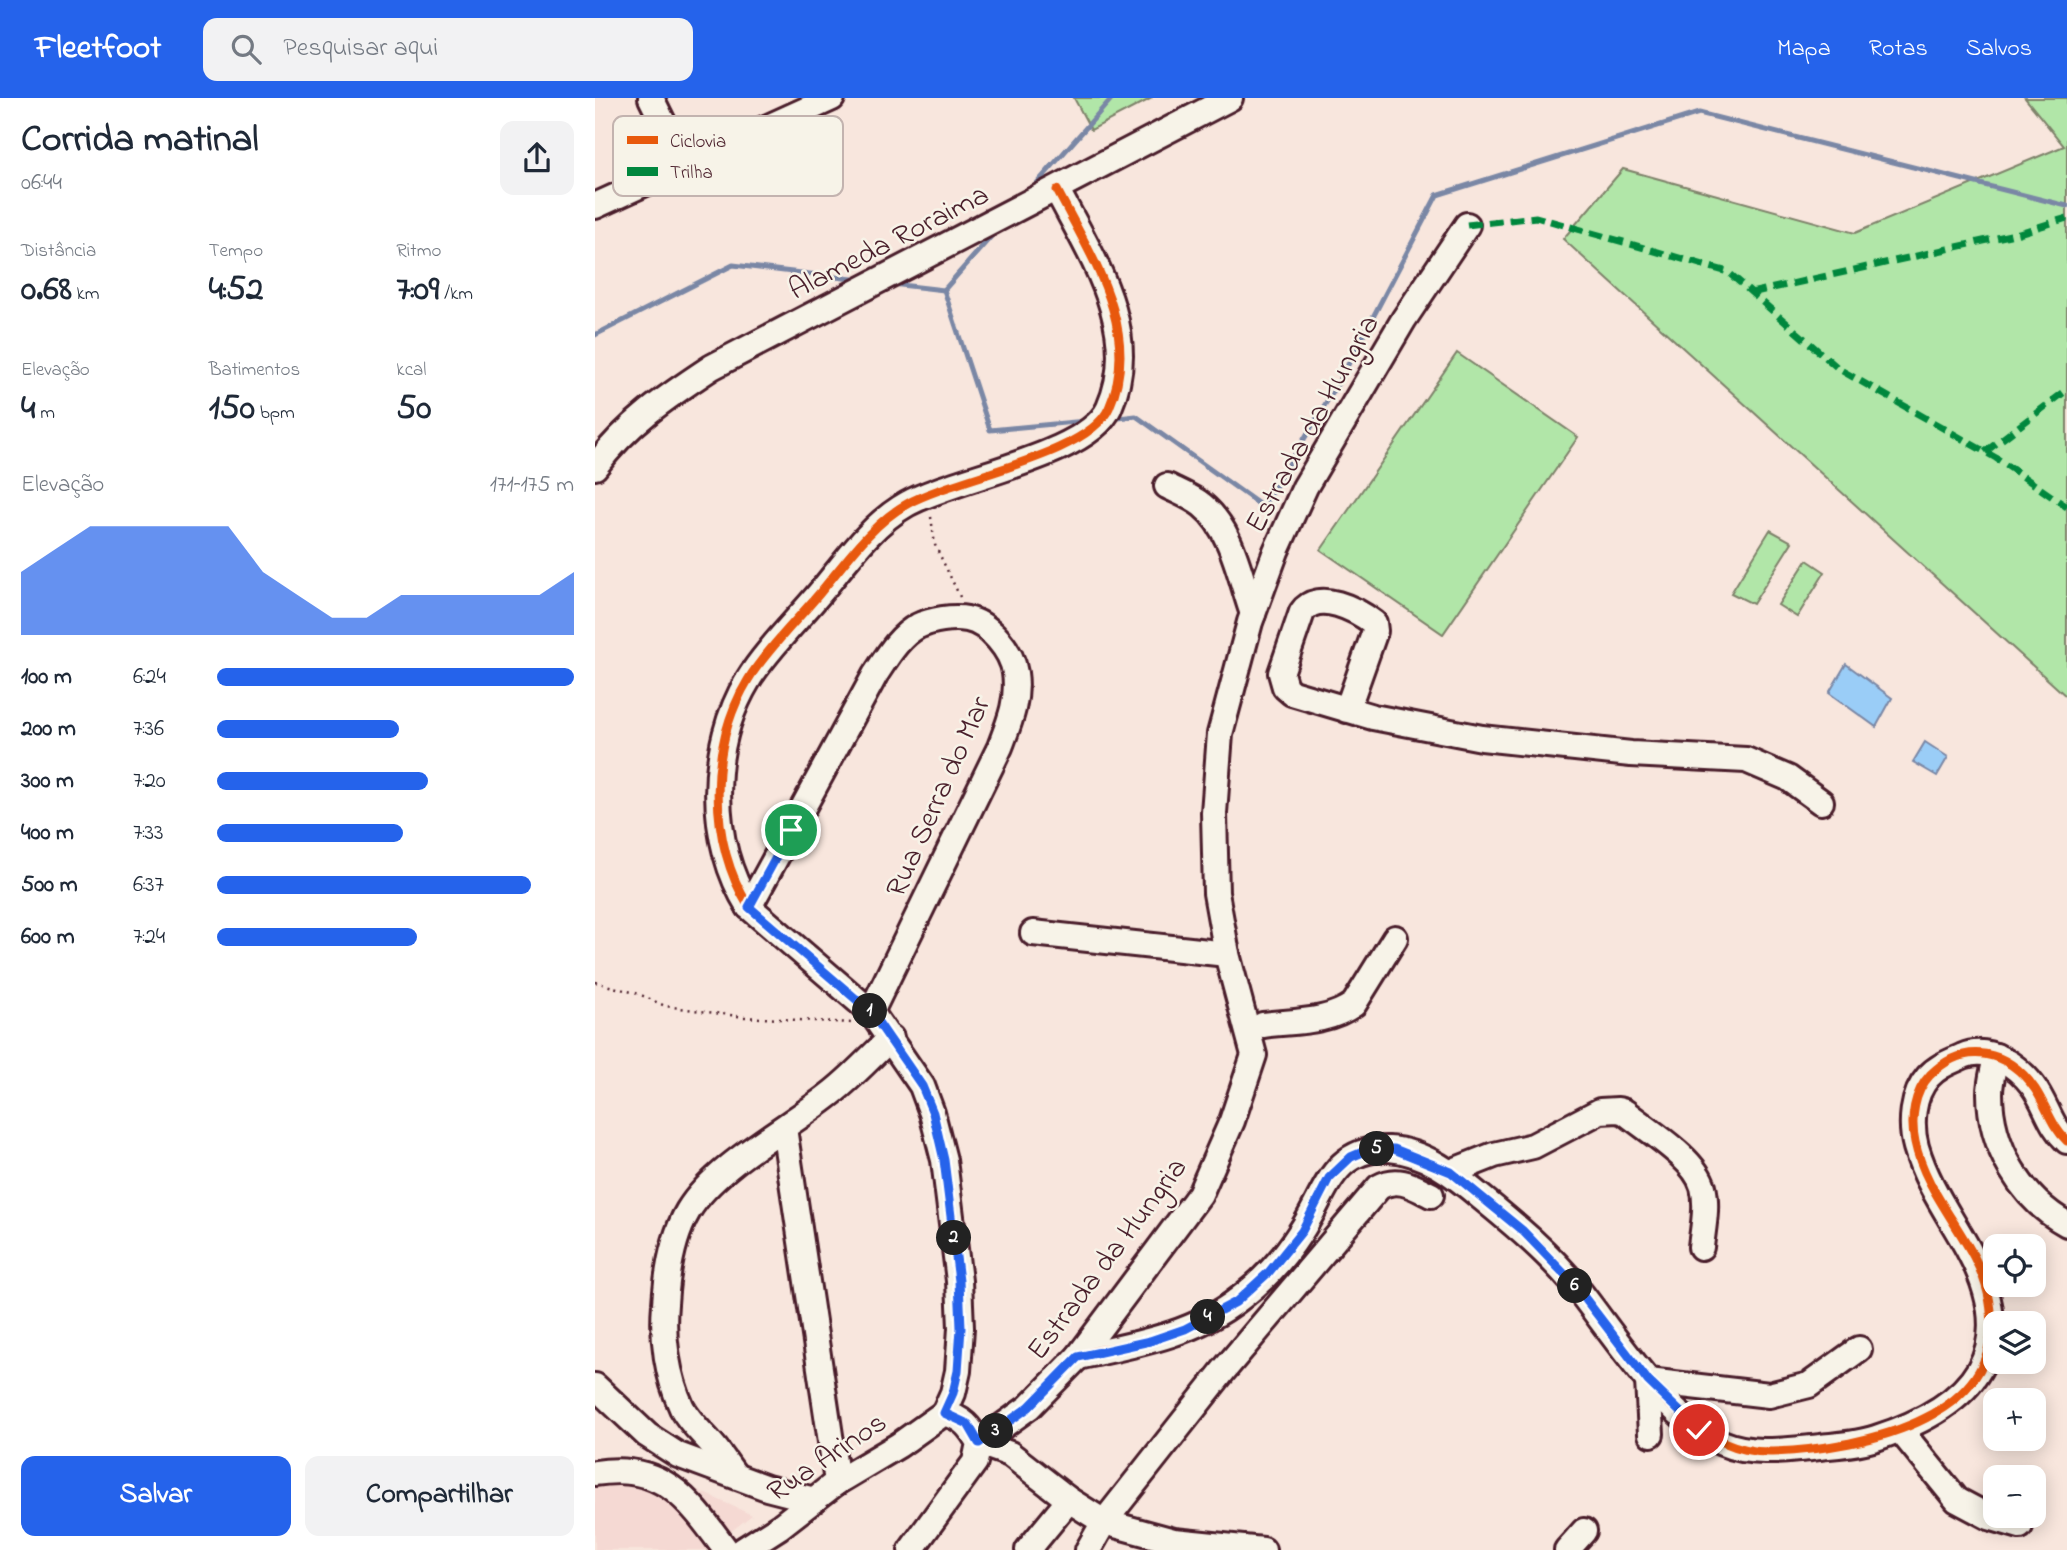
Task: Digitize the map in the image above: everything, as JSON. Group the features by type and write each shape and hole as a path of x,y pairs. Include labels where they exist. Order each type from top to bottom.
{"street":[{"path":"651,98 660,116"},
{"path":"792,116 832,98"},
{"name":"Alameda Roraima","path":"595,467 624,431 668,396 712,367 1230,98"},
{"path":"1057,190 1105,285 1119,332 1120,367 1108,411 1093,430 1069,444 928,493 904,505 862,542 748,680 727,729 720,773 719,822 727,859 739,891 749,907 881,1025 922,1086 933,1113 944,1160 959,1281 961,1328 958,1371 953,1393 944,1413 968,1424 979,1443 1010,1454 1069,1500 1104,1522 1174,1541 1263,1550"},
{"path":"595,206 617,196"},
{"name":"Estrada da Hungria","path":"979,1443 1029,1407 1078,1357 1200,1194 1231,1121 1254,1055 1227,954 1216,894 1215,800 1220,733 1253,614 1276,551 1305,487 1403,319 1467,225"},
{"path":"1167,486 1200,503 1216,518 1230,545 1253,614"},
{"path":"1347,710 1375,631 1374,623 1330,602 1306,605 1281,673 1282,680 1292,693 1347,710 1510,741 1631,754 1747,760 1788,778 1821,803"},
{"path":"749,907 876,675 896,644 917,627 933,621 967,619"},
{"name":"Rua Serra do Mar","path":"881,1025 1013,712 1016,694 1015,671 1008,654 983,626 967,619"},
{"path":"1033,933 1227,954"},
{"path":"1263,1025 1314,1020 1345,1010 1354,1004 1395,938"},
{"path":"735,1475 710,1441 695,1428 683,1410 674,1386 664,1322 667,1272 688,1212 701,1194 727,1170 831,1095 881,1025"},
{"path":"1078,1357 1150,1341 1185,1329 1236,1302 1269,1272 1302,1231 1329,1178 1351,1157 1370,1149 1394,1149 1451,1172 1523,1231 1574,1284 1648,1381 1699,1430 1723,1443 1767,1452 1866,1441 1900,1430 1948,1405 1968,1387 1982,1367 1993,1339 1988,1291 1924,1170 1915,1144 1912,1119 1925,1080 1941,1065 1974,1052 1996,1056 2018,1070 2033,1086 2045,1106 2050,1123 2067,1141"},
{"path":"1996,1056 1990,1093 1999,1146 2025,1189 2043,1208 2067,1224"},
{"path":"1451,1172 1494,1155 1533,1146 1600,1111 1625,1112 1688,1161 1698,1175 1705,1201 1701,1247"},
{"path":"784,1128 837,1482"},
{"path":"1088,1550 1104,1522 1224,1370 1379,1187 1387,1183 1405,1182 1431,1195"},
{"path":"1648,1381 1769,1395 1809,1385 1859,1349"},
{"path":"1648,1381 1651,1434"},
{"path":"595,1386 647,1435 678,1455 767,1488 814,1500"},
{"name":"Rua Arinos","path":"743,1550 779,1527 837,1482 899,1445 944,1413"},
{"path":"1900,1430 1957,1500 1983,1514"},
{"path":"911,1550 975,1462 979,1443"},
{"path":"595,1473 615,1470 642,1472 666,1483 690,1502 726,1550"},
{"path":"767,1488 779,1527"},
{"path":"1028,1550 1069,1500"},
{"path":"1567,1550 1584,1531"}],"path":[{"path":"928,493 935,545 961,598 967,619"},
{"path":"595,982 639,994 666,1006 881,1025"}],"shaded area":[{"path":"595,1458 632,1460 752,1515 707,1550 595,1550"}],"green space":[{"path":"1074,98 1152,98 1091,130"},
{"path":"2025,98 2067,98 2067,697 1563,239 1623,169 1855,233 2064,146"},
{"path":"1457,353 1578,437 1443,634 1321,550"},
{"path":"1770,530 1792,542 1753,604 1731,593"},
{"path":"1807,560 1825,572 1797,617 1778,605"}],"water":[{"path":"1846,664 1892,698 1876,727 1829,693"},
{"path":"1925,742 1948,757 1937,776 1913,762"}],"waterway":[{"path":"1031,190 1112,98"},
{"path":"1110,419 1136,416 1263,507 1341,378 1437,195 1699,113 2067,206"},
{"path":"892,284 944,290 995,232"},
{"path":"595,335 733,265 861,280"},
{"path":"944,290 990,430 1086,421"}],"marked path":[{"path":"1467,225 1536,217 1728,272 1839,369 1996,458 2067,507"},
{"path":"1751,293 2019,233 2067,218"},
{"path":"1985,452 2067,390"}],"cycle path":[{"path":"944,1413 953,1393 958,1371 961,1328 959,1281 944,1160 932,1113 922,1086 871,1012 749,907 726,853 720,824 720,764 735,706 748,680 859,545 882,522 907,504 929,494 1018,464 1075,439 1096,425 1109,408 1118,380 1120,351 1116,323 1109,295 1057,190"},
{"path":"979,1443 1023,1411 1067,1366 1080,1357 1165,1336 1211,1316 1239,1298 1270,1272 1285,1254 1336,1171 1345,1161 1369,1150 1395,1150 1423,1159 1453,1175 1512,1220 1560,1268 1660,1394 1684,1418 1711,1436 1741,1448 1773,1452 1849,1443 1889,1433 1926,1418 1957,1397 1980,1370 1991,1336 1988,1293 1982,1274 1929,1181 1915,1142 1913,1124 1920,1089 1930,1075 1957,1057 1986,1054 1999,1058 2012,1065 2035,1089 2057,1129 2067,1141"}],"route":[{"path":"791,830 749,907 871,1012 922,1086 933,1113 944,1160 959,1281 961,1328 958,1371 953,1393 944,1413 956,1416 968,1424 979,1443 1029,1407 1078,1357 1150,1341 1185,1329 1236,1302 1269,1272 1302,1231 1329,1178 1351,1157 1370,1149 1394,1149 1451,1172 1523,1231 1574,1284 1648,1381 1699,1430"}]}
